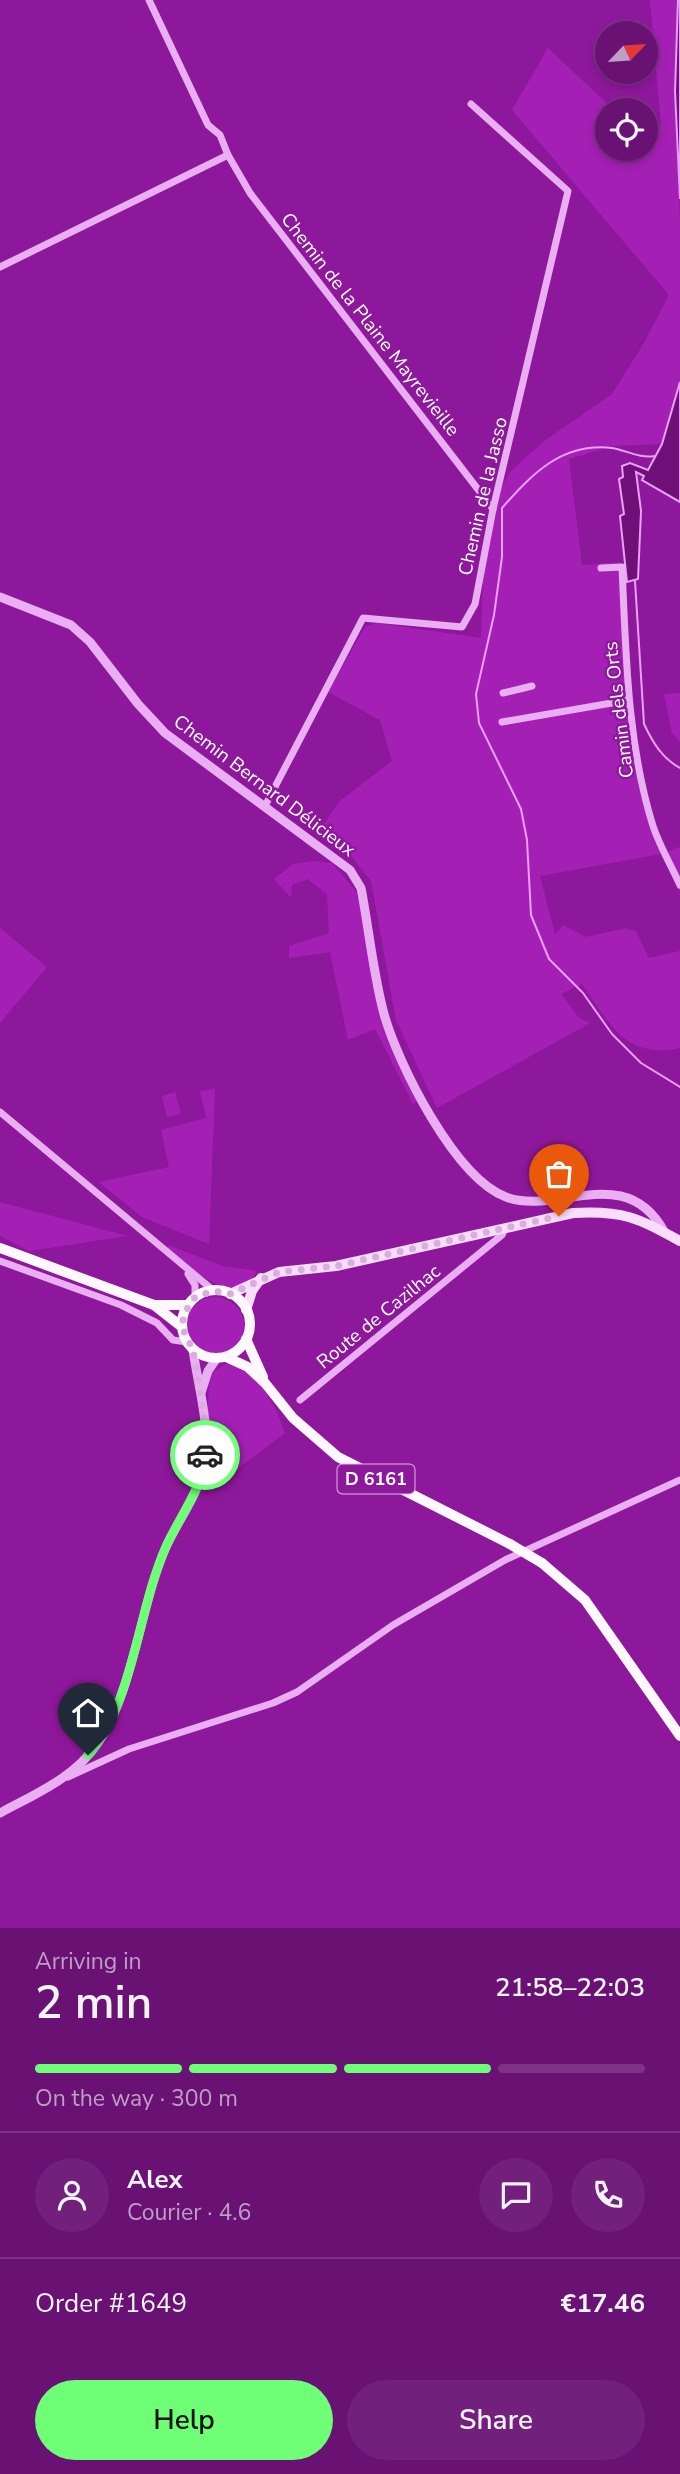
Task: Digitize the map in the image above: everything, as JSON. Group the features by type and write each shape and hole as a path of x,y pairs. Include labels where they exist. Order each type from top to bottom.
{"main road":[{"path":"230,1294 262,1277 279,1272 336,1266 573,1213 601,1211 642,1219 680,1241"},
{"path":"0,1248 154,1305 182,1327 190,1346 206,1357 222,1358 239,1349 246,1339 250,1324 246,1310 230,1294 214,1291 192,1301 154,1305"},
{"path":"246,1310 252,1291 262,1277"},
{"path":"182,1327 192,1301"},
{"name":"D 6161","path":"246,1339 265,1382"},
{"name":"D 6161","path":"222,1358 248,1367 265,1382 293,1418 338,1457 510,1544 542,1563 585,1600 680,1736"}],"street":[{"name":"Chemin de la Plaine Mayrevieille","path":"149,0 208,125 220,135 250,193 493,509"},
{"name":"Chemin de la Jasso","path":"265,806 363,618 462,627 469,619 568,191 471,104"},
{"path":"0,267 228,155"},
{"name":"Camin dels Orts","path":"601,568 622,567 629,700 648,808 654,829 680,885"},
{"name":"Chemin Bernard Délicieux","path":"0,597 71,625 90,642 138,704 165,733 325,848 356,877 361,888 384,1014 396,1046 435,1123 475,1175 503,1196 518,1200 575,1195 623,1198 644,1205 657,1218 665,1233"},
{"path":"503,693 532,686"},
{"path":"502,722 629,700"},
{"path":"0,1112 214,1291"},
{"name":"Route de Cazilhac","path":"300,1400 502,1234 506,1227"},
{"path":"0,1261 31,1275 121,1305 157,1323 173,1340 190,1346 206,1431 205,1461 201,1476 165,1549 113,1711 99,1742 64,1779"},
{"path":"181,1266 192,1279 192,1301"},
{"path":"201,1395 208,1371 222,1358"},
{"path":"0,1813 129,1749 273,1703 297,1692 393,1625 505,1559 680,1479"}],"shaded area":[{"path":"650,0 678,0 675,91 680,219 680,382 662,444 612,446 569,459 582,565 620,562 626,697 661,854 540,876 555,935 563,925 586,937 626,928 636,931 649,958 680,951 680,1048 661,1050 632,1043 611,1025 582,984 561,994 579,1018 590,1023 437,1108 396,1020 371,881 341,843 320,830 340,801 392,761 380,720 328,692 365,627 377,623 481,638 484,551 494,499 511,471 543,442 612,394 644,343 669,295 512,110 548,48 601,98 595,98 595,161 658,161 658,125 661,126 657,84 658,21 652,21"},
{"path":"680,0 680,199 675,91"},
{"path":"680,382 680,502 642,480 644,476 636,472 641,511 638,579 627,582 620,516 624,514 619,479 623,477 622,466 630,463 648,470 662,444"},
{"path":"680,693 680,742 672,733 664,694"},
{"path":"680,847 680,893 661,854"},
{"path":"313,861 332,863 356,891 373,953 384,1014 422,1099 413,1104 375,1029 348,1040 330,952 289,958 289,946 329,933 327,894 308,879 292,885 291,898 274,879 293,864"},
{"path":"0,928 47,967 0,1023"},
{"path":"215,1089 209,1244 142,1217 99,1182 169,1167 161,1130 206,1118 200,1091"},
{"path":"175,1092 181,1114 167,1117 162,1096"},
{"path":"0,1202 127,1236 29,1251 0,1236"},
{"path":"168,1245 222,1266 257,1271 247,1283 236,1288 224,1287 199,1274 167,1248"},
{"path":"215,1297 226,1299 239,1310 244,1326 242,1337 231,1350 215,1355 204,1353 191,1342 186,1326 188,1315 199,1302"},
{"path":"226,1364 237,1367 256,1380 270,1400 285,1433 213,1487 206,1480 210,1380 213,1372"}],"waterway":[{"path":"654,456 594,447 563,455 537,472 502,508 502,557 494,615 476,694 479,723 521,809 527,840 531,915 549,959 583,993 612,1034 641,1063 680,1087"},
{"path":"635,581 644,724 659,749 668,760 680,768"}],"way so far":[{"path":"205,1455 206,1431 193,1350 182,1327 184,1314 195,1297 214,1291 230,1294 262,1277 279,1272 336,1266 559,1216"}],"route":[{"path":"88,1755 99,1742 113,1711 152,1584 165,1549 201,1476 205,1455"}]}
